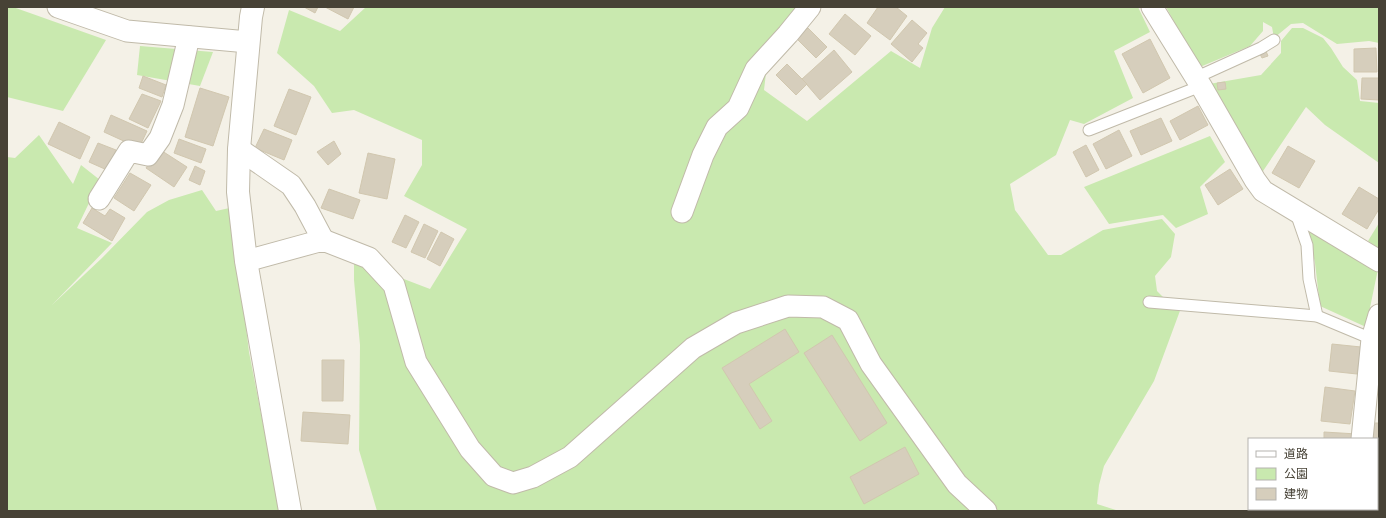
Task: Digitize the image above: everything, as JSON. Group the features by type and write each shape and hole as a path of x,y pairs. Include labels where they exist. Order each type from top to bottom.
{"street":[{"path":"58,7 127,31 248,42"},
{"path":"253,7 250,17 239,149 238,192 246,261 290,511"},
{"path":"682,212 703,155 717,127 738,108 756,69 810,7"},
{"path":"1152,7 1198,82 1254,180 1263,191 1379,261"},
{"path":"99,199 129,151 148,155 160,138 173,105 189,36"},
{"path":"239,149 291,185 306,206 323,240"},
{"path":"246,261 323,240 369,258 394,285 416,362 470,449 494,476 512,483 533,477 570,457 693,348 736,323 788,306 823,307 848,320 871,364 952,478 986,511"},
{"path":"1362,438 1379,315"}],"lane":[{"path":"1089,130 1198,82 1274,40"},
{"path":"1295,210 1307,245 1309,279 1317,316"},
{"path":"1149,302 1317,316 1375,347"}],"green space":[{"path":"7,7 13,7 106,40 63,111 7,97"},
{"path":"366,7 797,7 770,39 764,90 807,121 891,51 920,68 932,28 945,7 1138,7 1150,32 1114,51 1133,98 1084,124 1070,120 1056,155 1010,184 1015,210 1048,255 1061,255 1103,230 1162,219 1175,234 1171,257 1155,276 1157,291 1168,302 1181,308 1154,381 1104,466 1099,485 1097,504 1119,511 377,511 359,450 360,345 354,280 354,260 430,289 467,229 404,196 422,165 422,140 354,110 332,113 314,86 277,53 289,10 340,31"},
{"path":"1166,7 1379,7 1379,43 1369,41 1337,44 1303,23 1291,24 1274,38 1272,27 1263,22 1263,31 1250,46 1200,67 1209,84 1261,75 1281,53 1281,41 1292,28 1303,28 1323,38 1343,67 1357,80 1360,101 1379,103 1379,163 1325,125 1306,107 1259,177"},
{"path":"140,46 213,52 200,86 137,75"},
{"path":"39,135 73,184 81,165 100,180 77,228 112,243 52,305 102,258 147,212 169,200 202,190 216,211 234,207 236,244 249,352 280,511 7,511 7,157 15,158"},
{"path":"1210,136 1225,162 1200,187 1208,214 1176,228 1163,215 1109,224 1084,187"},
{"path":"1306,220 1378,269 1366,327 1320,306 1315,263"},
{"path":"1379,223 1379,249 1368,241"}],"building":[{"path":"304,7 318,7 315,13"},
{"path":"325,7 354,7 348,19"},
{"path":"878,7 896,7 907,16 890,40 867,23"},
{"path":"845,14 871,36 855,55 829,34"},
{"path":"912,20 927,33 918,44 923,48 912,62 891,44"},
{"path":"808,28 827,47 816,58 796,38"},
{"path":"1150,39 1170,78 1143,93 1122,54"},
{"path":"1376,48 1377,72 1354,72 1354,49"},
{"path":"834,50 852,72 820,100 802,79"},
{"path":"1266,51 1268,56 1262,58 1260,54"},
{"path":"787,64 807,84 796,95 776,75"},
{"path":"143,76 166,85 162,97 139,88"},
{"path":"1362,78 1379,78 1379,100 1361,99"},
{"path":"1225,82 1226,89 1218,90 1217,83"},
{"path":"200,88 229,97 213,146 185,137"},
{"path":"289,89 311,97 296,135 274,126"},
{"path":"142,94 161,101 148,128 129,119"},
{"path":"1198,106 1208,125 1180,140 1170,121"},
{"path":"111,115 147,131 139,148 104,132"},
{"path":"1161,118 1172,141 1141,155 1130,131"},
{"path":"59,122 90,137 80,159 48,144"},
{"path":"264,129 292,140 284,160 255,148"},
{"path":"1119,130 1132,156 1106,169 1093,144"},
{"path":"179,139 206,149 201,163 174,153"},
{"path":"334,141 341,154 328,165 317,152"},
{"path":"98,143 116,150 107,170 89,162"},
{"path":"1086,145 1099,170 1086,177 1073,152"},
{"path":"1288,146 1315,161 1299,188 1272,173"},
{"path":"159,149 187,167 174,187 146,168"},
{"path":"368,153 395,159 387,199 359,193"},
{"path":"195,166 205,171 200,185 189,180"},
{"path":"1230,169 1243,189 1218,205 1205,185"},
{"path":"130,173 151,185 134,211 114,198"},
{"path":"1359,187 1379,199 1379,209 1367,229 1342,214"},
{"path":"329,189 360,200 353,219 321,208"},
{"path":"92,208 105,216 110,209 125,218 112,241 83,223"},
{"path":"405,215 419,222 406,248 392,242"},
{"path":"424,224 438,231 425,258 411,252"},
{"path":"441,232 454,239 440,266 427,259"},
{"path":"785,329 799,352 749,384 772,421 760,429 722,368"},
{"path":"832,335 887,423 860,441 804,353"},
{"path":"1332,344 1361,347 1357,374 1329,371"},
{"path":"322,360 344,360 343,401 322,401"},
{"path":"1325,387 1355,391 1350,424 1321,421"},
{"path":"303,412 350,415 348,444 301,441"},
{"path":"1373,423 1379,423 1379,463 1378,438 1373,438"},
{"path":"1324,432 1357,434 1357,438 1324,438"},
{"path":"905,447 919,474 864,504 850,477"},
{"path":"1329,510 1352,510 1352,511"}]}
